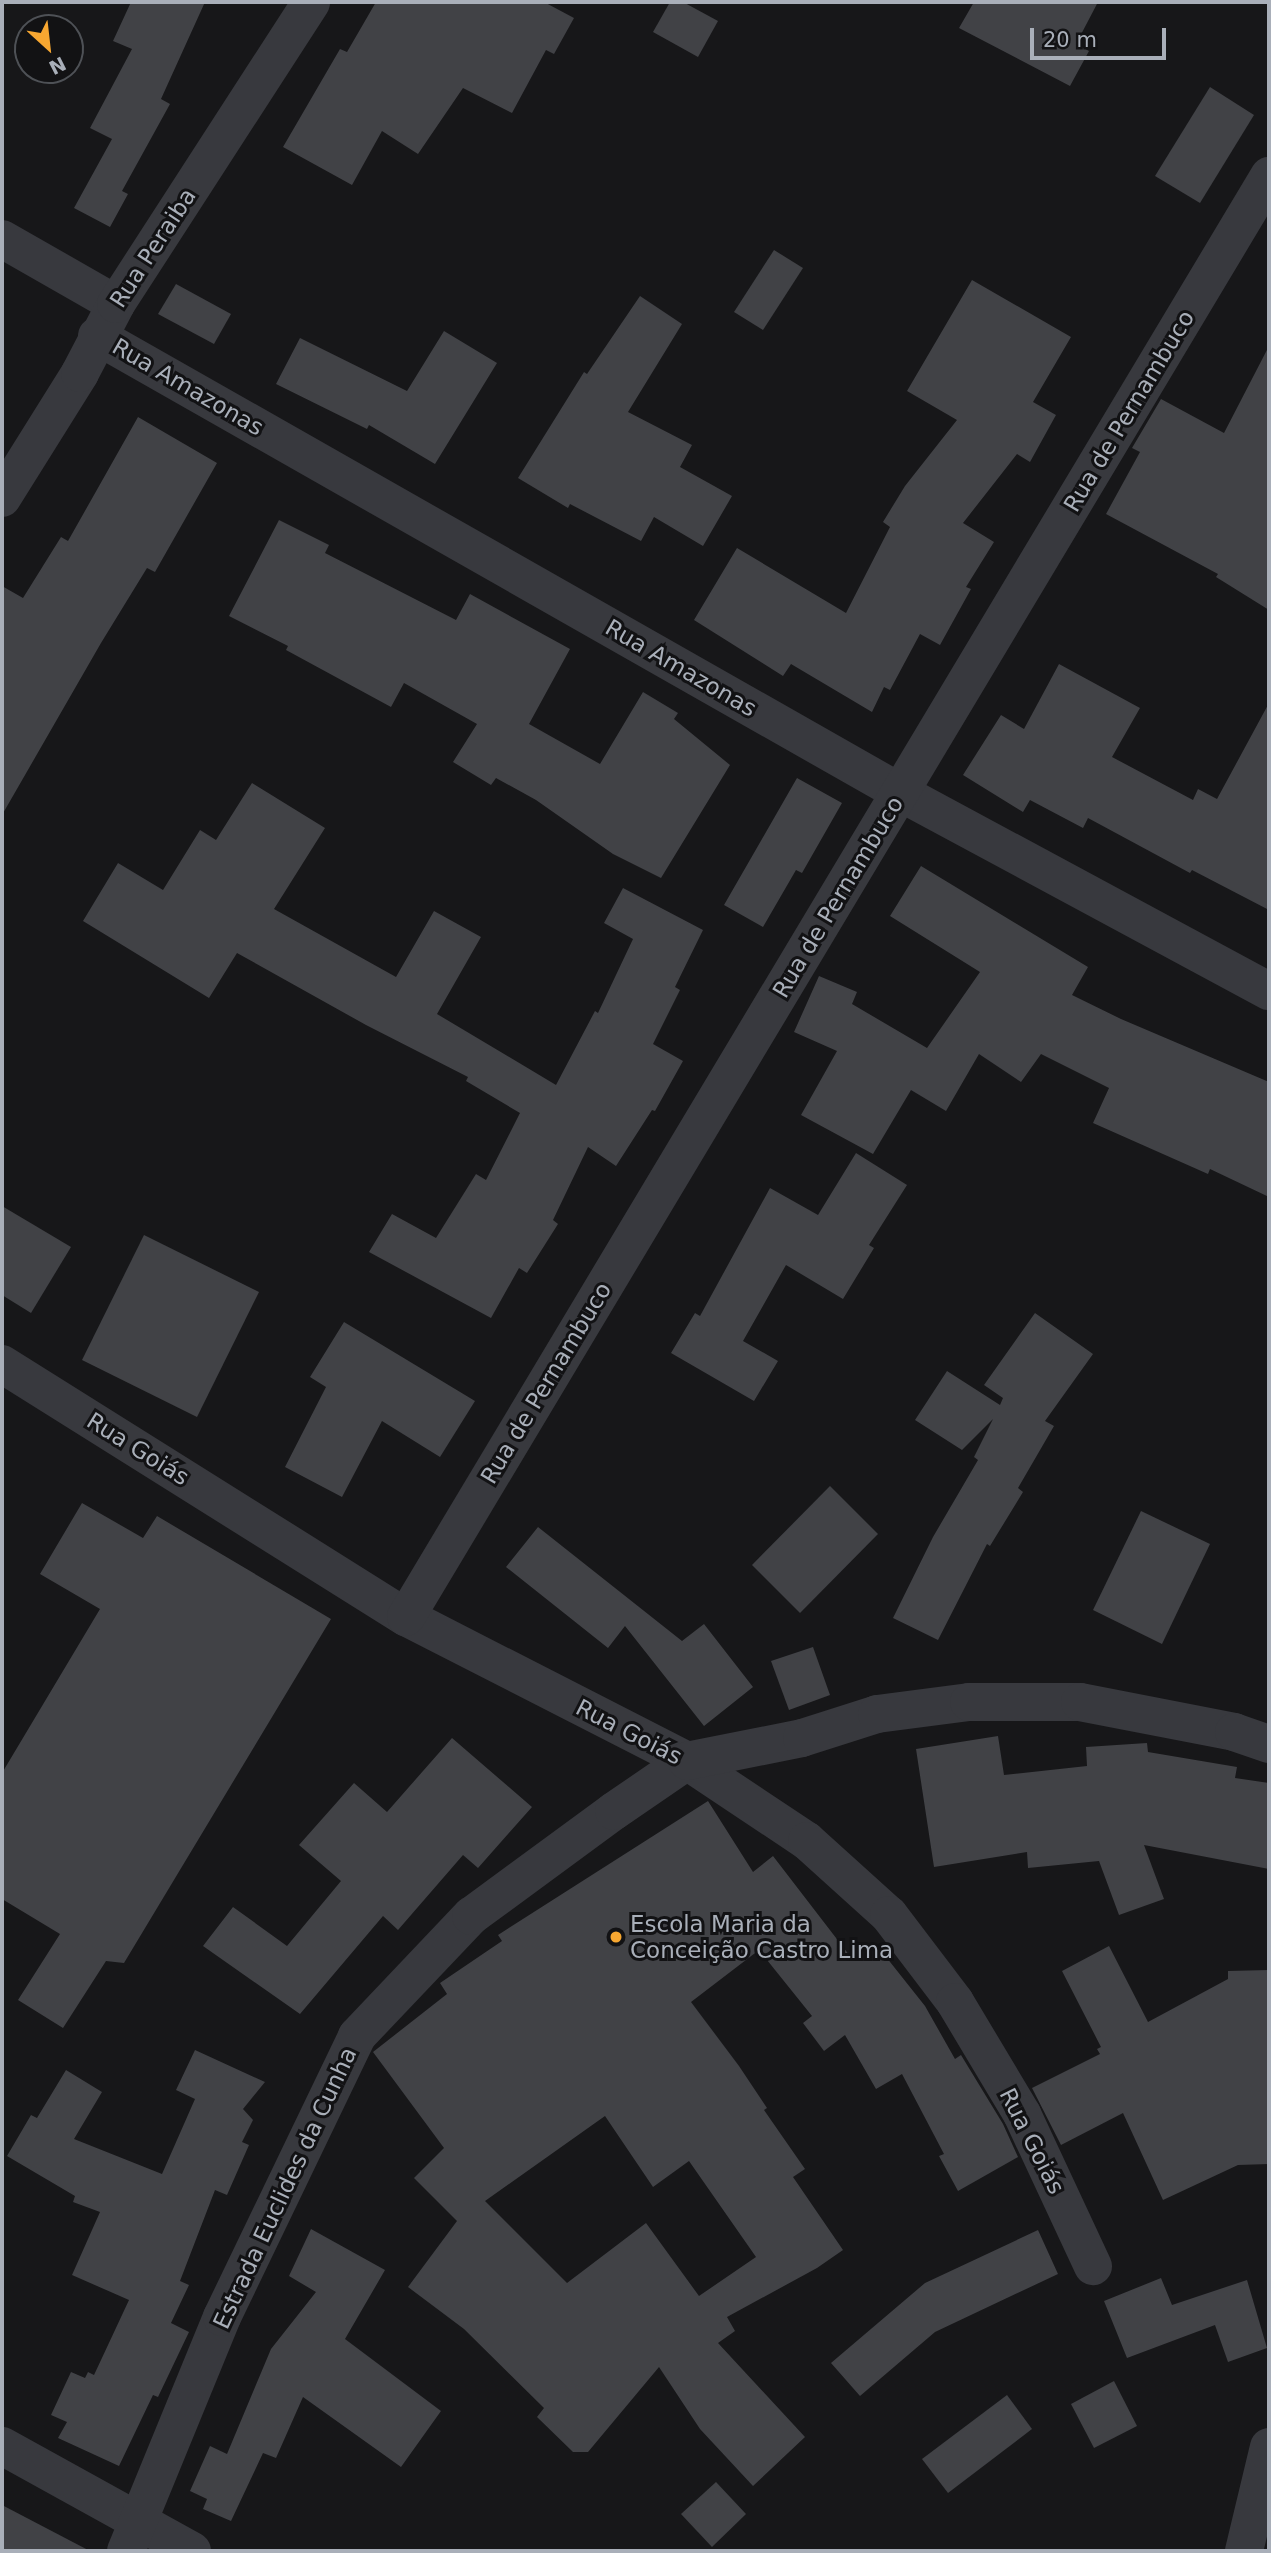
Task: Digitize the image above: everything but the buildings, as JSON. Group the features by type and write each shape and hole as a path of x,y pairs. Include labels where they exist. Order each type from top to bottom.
{"street":[{"name":"Rua Peraiba","path":"2,498 80,373 106,320 311,2"},
{"name":"Rua de Pernambuco","path":"406,1617 1269,176"},
{"name":"Rua Amazonas","path":"2,239 106,320 901,793 1269,991"},
{"name":"Rua Goiás","path":"2,1364 406,1617 687,1761 807,1841 889,1915 955,2002 1023,2115 1093,2266"},
{"name":"Estrada Euclides da Cunha","path":"132,2537 222,2317 357,2036 471,1916 687,1761 802,1738 877,1714 969,1702 1080,1702 1234,1732 1269,1744"},
{"path":"2,2446 132,2537 192,2551"},
{"path":"1244,2551 1269,2447"}],"place":[{"name":"Escola Maria da Conceição Castro Lima","path":"616,1937"}]}
